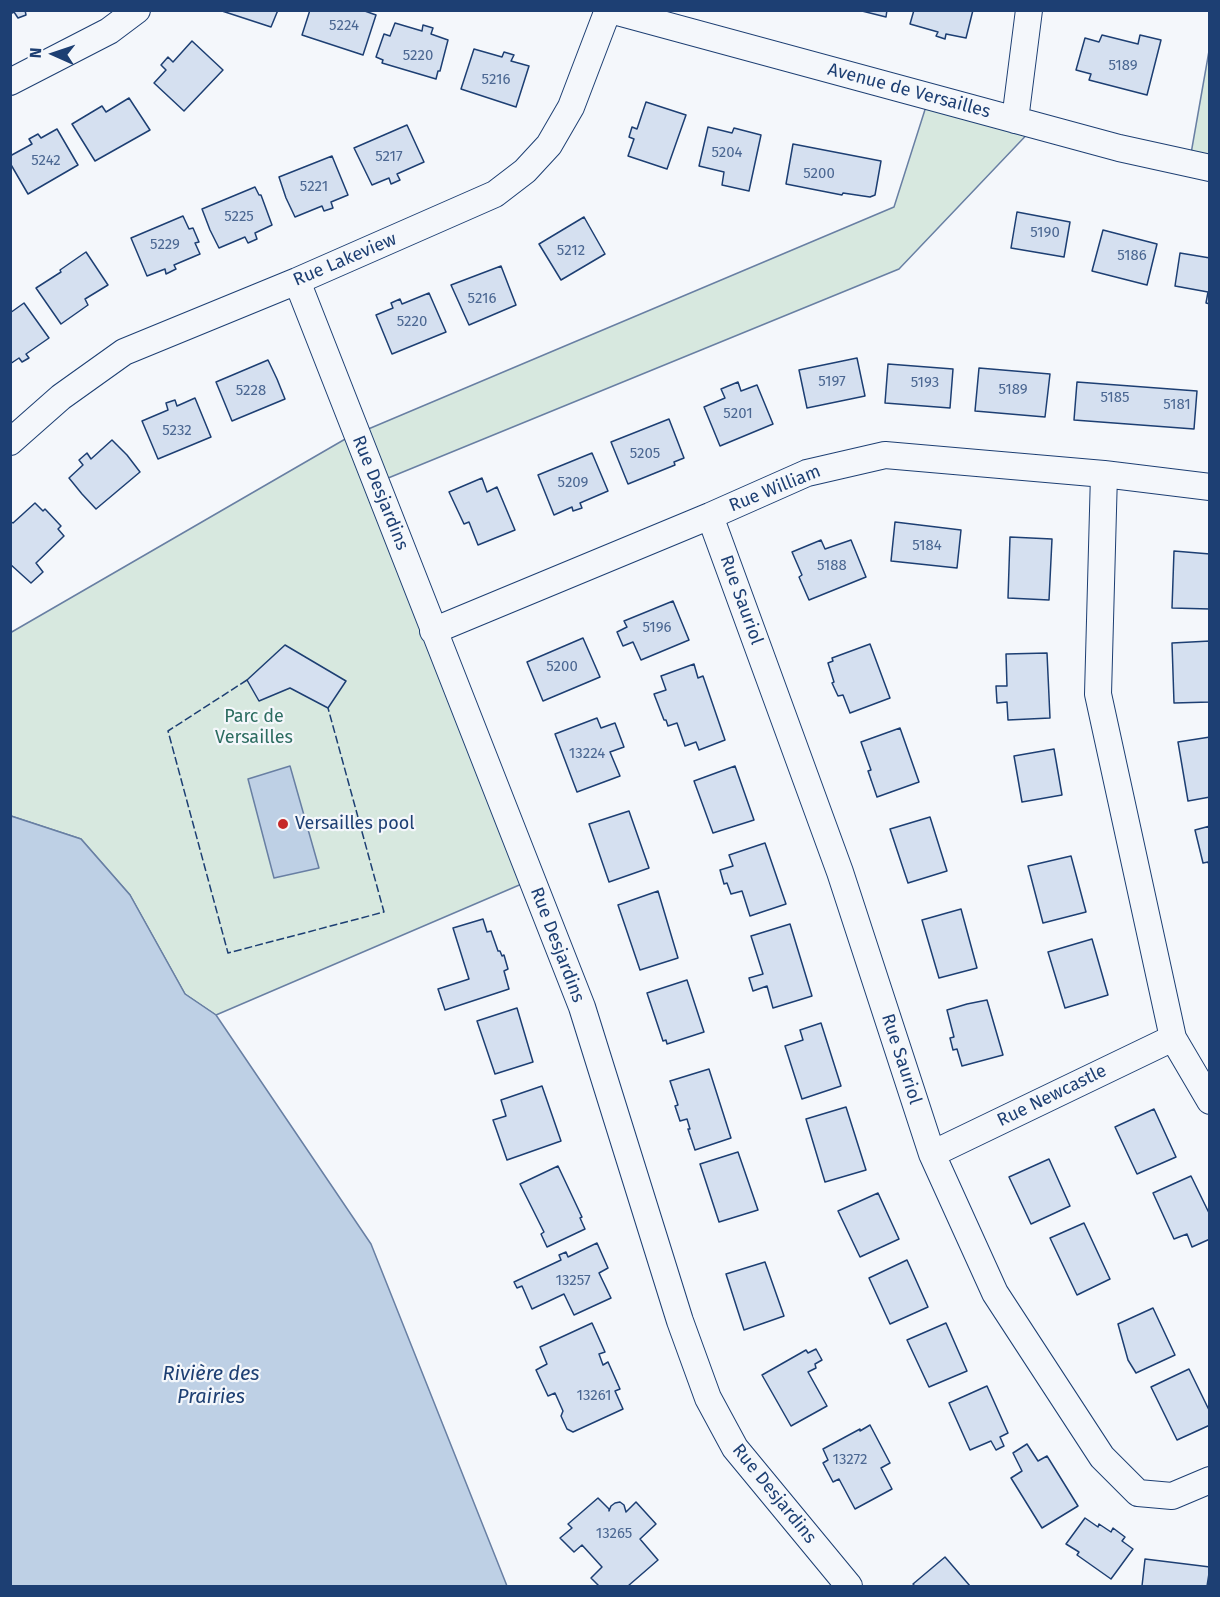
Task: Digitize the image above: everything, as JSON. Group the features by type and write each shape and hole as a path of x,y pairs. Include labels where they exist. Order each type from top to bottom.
{"street":[{"path":"10,82 109,31 137,10"},
{"name":"Avenue de Versailles","path":"609,10 1119,148 1209,168"},
{"name":"Rue Lakeview","path":"10,442 61,397 124,352 297,281 495,194 525,171 549,145 570,107 609,10"},
{"path":"1015,120 1029,10"},
{"name":"Rue Desjardins","path":"297,281 582,1007 680,1321 708,1398 735,1448 849,1587"},
{"name":"Rue William","path":"434,631 807,473 885,455 1104,474 1209,487"},
{"path":"1104,474 1098,694 1173,1038 1209,1101"},
{"name":"Rue Sauriol","path":"710,516 840,872 932,1154 995,1293 1102,1457 1138,1493 1172,1496 1209,1480"},
{"name":"Rue Newcastle","path":"932,1154 1173,1038"}],"green space":[{"path":"1209,51 1209,168 1189,165"},
{"name":"Parc de Versailles","path":"929,97 1036,125 899,269 376,483 531,880 216,1015 185,994 130,895 81,839 11,816 10,633 347,438 894,207"}],"water":[{"name":"Versailles pool","path":"290,766 319,868 274,878 248,779"},
{"name":"Rivière des Prairies","path":"11,816 81,839 130,895 185,994 216,1015 371,1244 507,1586 11,1586"}],"building":[{"path":"10,10 25,10 26,15 18,18 14,12 10,14"},
{"path":"219,10 278,10 271,27"},
{"path":"310,10 362,10 376,15 363,55 302,35"},
{"path":"858,10 887,10 886,17"},
{"path":"914,10 973,10 966,38 946,34 945,39 936,36 938,32 910,24"},
{"path":"395,23 422,31 423,25 433,28 431,34 448,40 436,79 382,63 383,60 376,57 384,34 390,36"},
{"path":"1102,35 1138,44 1140,35 1161,40 1147,95 1089,80 1091,74 1076,70 1085,38 1099,42"},
{"path":"192,41 223,70 184,111 154,83 166,70 161,65 168,57 173,62"},
{"path":"474,49 502,57 504,52 514,55 511,61 529,66 516,107 461,89"},
{"path":"129,98 150,130 95,161 72,124 102,106 106,112"},
{"path":"646,102 686,115 667,169 628,156 634,139 629,137 632,127 637,129"},
{"path":"407,125 424,162 397,174 400,180 391,184 389,178 372,185 354,148"},
{"path":"708,127 732,133 734,128 761,135 749,191 722,185 724,172 699,166"},
{"path":"57,129 78,165 28,194 10,163 10,156 32,144 29,139 38,134 41,138"},
{"path":"793,144 881,161 875,195 870,197 843,193 842,195 786,184"},
{"path":"332,156 348,195 331,202 333,208 324,211 322,206 295,217 279,177"},
{"path":"255,187 261,195 272,225 255,233 257,239 248,243 245,237 219,248 202,209"},
{"path":"1017,212 1070,222 1064,257 1011,248"},
{"path":"183,216 189,229 193,228 199,242 195,243 200,254 174,265 176,269 166,274 165,269 147,276 131,238"},
{"path":"584,217 605,254 561,280 539,244"},
{"path":"1103,230 1157,244 1147,285 1092,271"},
{"path":"86,252 108,285 85,299 88,305 61,324 36,288"},
{"path":"1180,253 1210,258 1210,304 1206,303 1208,292 1175,286"},
{"path":"501,266 516,305 469,325 451,285"},
{"path":"429,293 446,332 392,354 376,315 393,308 391,303 400,299 402,304"},
{"path":"24,303 49,338 26,354 29,358 22,362 19,358 10,364 10,313"},
{"path":"857,358 865,396 807,408 799,370"},
{"path":"268,360 285,399 232,421 216,382"},
{"path":"888,364 953,369 950,408 885,403"},
{"path":"979,368 1050,374 1045,417 975,411"},
{"path":"738,382 741,391 757,385 773,424 720,446 704,407 725,398 721,389"},
{"path":"1077,382 1197,391 1194,429 1074,420"},
{"path":"195,398 211,437 158,459 142,421 168,410 166,403 175,400 177,406"},
{"path":"669,419 684,458 674,462 675,465 628,484 611,442"},
{"path":"112,440 140,472 96,509 69,478 83,465 79,460 87,453 91,459"},
{"path":"592,453 608,491 580,503 582,508 573,511 572,507 554,515 538,475"},
{"path":"482,478 487,492 497,487 515,530 478,545 469,522 464,524 449,492"},
{"path":"35,503 43,511 45,509 61,526 58,529 64,536 36,563 43,572 31,583 10,564 10,521 13,523"},
{"path":"895,522 961,530 957,568 891,561"},
{"path":"1010,537 1052,539 1049,600 1008,598"},
{"path":"821,540 825,549 851,540 866,577 809,600 792,552"},
{"path":"1174,551 1210,554 1210,609 1172,608"},
{"path":"673,601 689,640 641,660 633,642 623,646 617,632 627,627 624,621"},
{"path":"583,638 600,677 543,701 527,662"},
{"path":"1210,641 1210,702 1174,703 1172,643"},
{"path":"870,644 890,698 850,713 843,695 838,696 832,683 834,682 828,663 833,661 832,658"},
{"path":"285,645 346,681 328,708 290,688 259,701 247,680"},
{"path":"1047,653 1050,718 1008,720 1007,702 997,703 996,686 1007,686 1006,654"},
{"path":"694,664 698,678 703,676 725,740 699,750 696,742 685,746 677,723 668,726 654,694 666,690 661,676"},
{"path":"597,718 601,728 615,723 624,747 610,752 620,776 577,792 555,734"},
{"path":"900,728 919,782 877,797 861,742"},
{"path":"1210,737 1210,797 1188,801 1178,742"},
{"path":"1054,749 1062,795 1022,802 1014,756"},
{"path":"735,766 754,820 713,833 694,781"},
{"path":"629,811 649,868 609,882 589,824"},
{"path":"930,817 947,871 908,883 890,829"},
{"path":"1210,826 1210,868 1208,862 1203,863 1195,830"},
{"path":"765,843 786,904 750,916 742,891 731,894 727,883 724,884 720,870 733,866 729,855"},
{"path":"1071,856 1086,912 1043,923 1028,866"},
{"path":"658,891 678,958 640,970 618,905"},
{"path":"961,909 977,968 939,978 922,920"},
{"path":"483,919 487,932 491,931 498,951 502,956 504,955 508,969 504,971 509,989 445,1010 438,989 469,979 453,928"},
{"path":"790,924 812,996 773,1008 767,986 753,991 749,978 763,974 751,936"},
{"path":"1092,939 1108,995 1065,1008 1048,952"},
{"path":"687,980 704,1032 667,1044 666,1040 663,1041 647,993"},
{"path":"987,1000 1003,1055 962,1066 957,1049 953,1050 950,1038 954,1037 947,1010"},
{"path":"517,1008 533,1062 495,1074 477,1021"},
{"path":"821,1023 841,1086 802,1099 785,1046 803,1040 800,1030"},
{"path":"709,1069 731,1138 695,1150 687,1119 680,1121 675,1106 678,1105 670,1081"},
{"path":"542,1086 561,1141 507,1160 493,1120 506,1116 501,1100"},
{"path":"846,1107 866,1170 825,1182 806,1119"},
{"path":"1154,1109 1176,1157 1137,1174 1115,1127"},
{"path":"738,1152 758,1210 719,1222 700,1164"},
{"path":"1049,1159 1070,1206 1031,1224 1009,1177"},
{"path":"558,1166 582,1217 580,1218 585,1229 547,1247 541,1234 544,1232 520,1184"},
{"path":"1191,1176 1210,1215 1210,1239 1192,1247 1187,1234 1174,1239 1153,1193"},
{"path":"878,1193 899,1239 860,1257 838,1211"},
{"path":"1084,1223 1110,1279 1077,1295 1050,1238"},
{"path":"597,1243 608,1268 599,1273 611,1298 574,1315 564,1294 532,1309 522,1286 517,1288 514,1282 561,1260 559,1255 566,1252 568,1257"},
{"path":"907,1260 928,1307 890,1324 869,1278"},
{"path":"765,1262 784,1316 744,1330 726,1274"},
{"path":"1153,1308 1175,1355 1136,1373 1128,1360 1118,1324"},
{"path":"592,1323 605,1352 599,1354 603,1365 608,1362 620,1389 615,1391 623,1409 573,1432 567,1429 561,1416 563,1411 555,1393 548,1396 536,1370 547,1364 540,1347"},
{"path":"946,1323 967,1371 929,1387 907,1340"},
{"path":"816,1349 822,1360 815,1364 816,1368 808,1372 827,1406 791,1426 762,1375 806,1350 808,1353"},
{"path":"1189,1369 1210,1412 1210,1425 1177,1440 1151,1387"},
{"path":"987,1386 1008,1433 1000,1437 1004,1446 996,1450 991,1441 970,1450 949,1403"},
{"path":"870,1425 890,1463 881,1468 892,1489 855,1509 839,1479 833,1482 823,1463 828,1460 823,1449"},
{"path":"1027,1444 1038,1461 1047,1456 1078,1506 1042,1528 1011,1478 1022,1471 1013,1453"},
{"path":"598,1498 609,1511 611,1506 620,1502 624,1505 626,1512 636,1502 656,1524 640,1539 658,1560 628,1586 599,1586 591,1578 602,1567 582,1545 574,1552 560,1538 572,1528 568,1524"},
{"path":"1085,1518 1111,1532 1113,1528 1125,1537 1122,1541 1133,1549 1111,1579 1077,1555 1079,1552 1066,1544"},
{"path":"945,1557 970,1586 915,1586 913,1584"},
{"path":"1145,1559 1210,1567 1207,1586 1142,1586"}],"fence":[{"path":"247,680 168,731 228,953 384,912 328,708"}],"place":[{"name":"Versailles pool","path":"283,824"}]}
